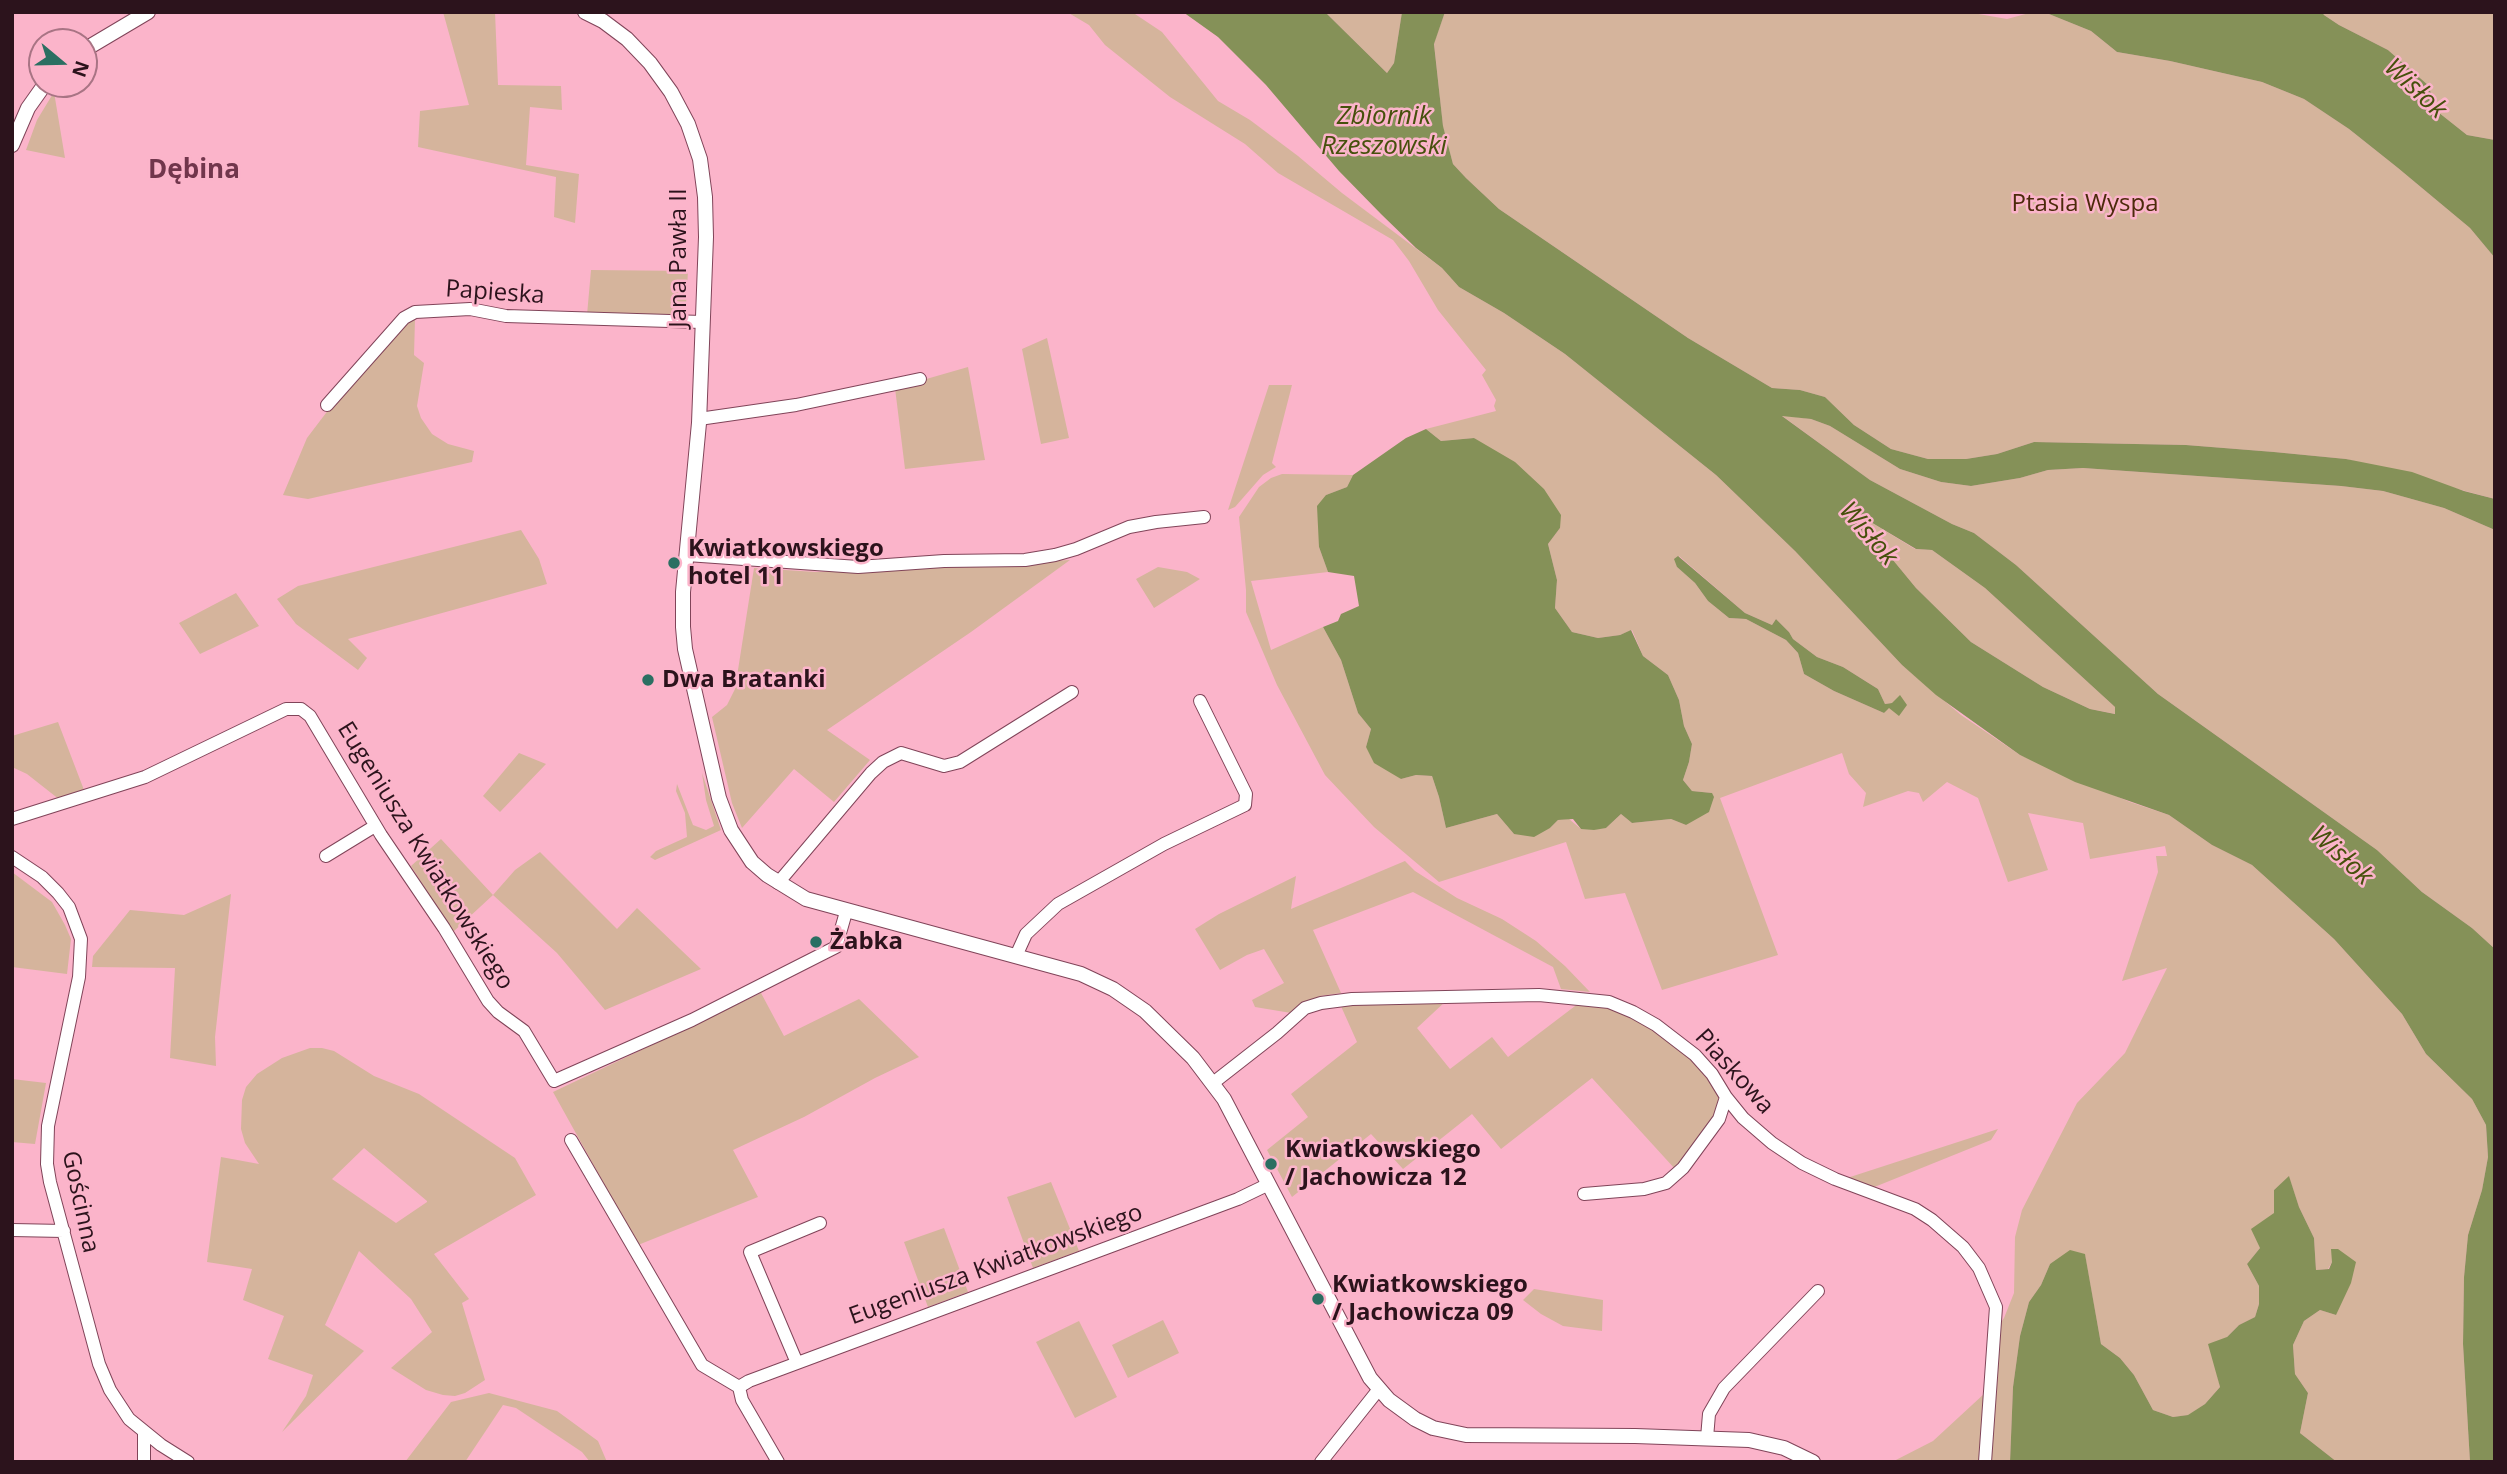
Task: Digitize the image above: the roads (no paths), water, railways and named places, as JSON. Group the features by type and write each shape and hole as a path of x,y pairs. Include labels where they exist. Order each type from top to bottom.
{"street":[{"path":"98,42 149,12"},
{"name":"Jana Pawła II","path":"585,12 603,21 626,39 649,63 671,92 688,124 699,159 705,197 706,237 699,421"},
{"path":"12,145 27,108 34,98"},
{"name":"Papieska","path":"327,405 404,318 415,312 470,309 506,316 702,322"},
{"path":"920,379 796,405 699,421 682,592 685,649 719,797 740,846 752,862 778,883 806,899 1081,974 1131,1000 1178,1043 1213,1083 1240,1128 1361,1363 1379,1389 1402,1411 1415,1419 1433,1428 1466,1435 1707,1438 1765,1443 1784,1448 1813,1462"},
{"path":"687,555 858,567 944,561 1025,560 1076,549 1129,527 1204,517"},
{"path":"778,883 871,772 883,762 901,753 944,766 960,762 1073,692"},
{"path":"1016,956 1026,934 1058,904 1164,844 1245,805 1246,794 1200,701"},
{"name":"Eugeniusza Kwiatkowskiego","path":"12,819 145,777 286,709 301,709 310,716 375,826 444,928 488,1000 498,1012 524,1031 554,1081 692,1020 836,947 846,912"},
{"path":"326,856 375,826"},
{"name":"Gościnna","path":"12,857 42,877 58,893 69,907 81,939 79,977 46,1147 50,1182 99,1364 118,1405 129,1419 188,1462"},
{"name":"Piaskowa","path":"1213,1083 1277,1033 1305,1007 1321,1003 1352,999 1539,995 1609,1002 1633,1012 1656,1025 1695,1055 1743,1118 1772,1143 1802,1163 1835,1179 1907,1205 1932,1220 1958,1241 1979,1268 1996,1307 1985,1462"},
{"path":"1584,1194 1644,1189 1666,1183 1683,1168 1719,1119 1726,1097"},
{"path":"571,1140 702,1366 739,1387 742,1400 778,1462"},
{"name":"Eugeniusza Kwiatkowskiego","path":"739,1387 1215,1208 1269,1184"},
{"path":"797,1363 750,1252 820,1223"},
{"path":"12,1230 64,1231"},
{"path":"1707,1438 1709,1414 1724,1388 1818,1291"},
{"path":"1321,1462 1379,1389"},
{"path":"144,1462 145,1432"}],"water":[{"name":"Zbiornik Rzeszowski","path":"1183,12 1325,12 1387,73 1394,63 1402,12 1445,12 1434,44 1443,126 1453,164 1466,178 1499,209 1688,338 1772,388 1800,390 1825,397 1854,425 1891,449 1928,459 1966,459 1997,454 2034,442 2186,445 2274,452 2346,459 2412,472 2495,499 2495,530 2444,508 2383,491 2341,486 2083,468 2048,470 2020,478 1971,486 1941,482 1900,469 1830,426 1811,419 1782,416 1870,480 1974,533 2016,565 2158,694 2377,850 2422,892 2472,928 2495,949 2495,1462 2470,1462 2463,1344 2468,1235 2482,1190 2488,1157 2486,1125 2472,1099 2426,1054 2402,1014 2334,939 2252,865 2212,845 2169,815 2075,782 2020,755 1936,695 1902,665 1795,551 1716,475 1565,354 1459,287 1442,268 1416,248 1339,171 1266,85 1218,37","holes":["1864,518 1916,549 1932,550 1985,588 2115,707 2115,714 2090,709 2043,687 1971,642 1916,588 1865,526"]},
{"name":"Wisłok","path":"2044,12 2322,12 2339,25 2388,50 2428,85 2438,112 2467,135 2495,140 2495,258 2470,228 2398,168 2349,129 2304,99 2262,82 2117,52 2091,31"},
{"path":"1426,429 1441,441 1474,438 1515,462 1544,489 1561,515 1560,528 1548,544 1557,580 1555,608 1572,632 1598,638 1620,635 1631,630 1643,656 1668,675 1679,700 1684,726 1692,744 1683,780 1692,791 1712,793 1714,797 1709,812 1686,825 1671,819 1632,823 1621,814 1606,828 1594,830 1581,829 1573,819 1558,820 1534,837 1514,834 1497,814 1446,828 1432,776 1416,775 1401,779 1374,763 1366,747 1371,729 1358,713 1341,660 1323,627 1338,621 1341,614 1359,606 1354,576 1328,572 1319,547 1317,506 1326,495 1347,487 1353,475 1406,438"},
{"path":"1678,556 1745,613 1772,625 1776,619 1793,639 1817,657 1843,667 1878,689 1885,704 1892,703 1900,695 1907,705 1899,716 1889,708 1884,713 1834,691 1804,674 1798,653 1786,640 1746,619 1729,618 1708,601 1695,583 1677,567 1674,559"},
{"path":"2289,1176 2299,1207 2314,1238 2316,1270 2329,1269 2332,1262 2331,1249 2338,1249 2356,1262 2351,1283 2336,1315 2320,1310 2304,1321 2293,1345 2295,1374 2308,1393 2300,1433 2337,1462 2010,1462 2013,1387 2020,1336 2029,1302 2041,1285 2050,1264 2070,1250 2085,1254 2101,1344 2120,1358 2134,1375 2153,1410 2173,1417 2188,1415 2205,1404 2220,1387 2208,1344 2227,1337 2239,1325 2255,1317 2259,1304 2259,1286 2247,1264 2260,1248 2251,1229 2274,1213 2274,1190"}],"place":[{"name":"Kwiatkowskiego hotel 11","path":"674,563"},
{"name":"Dwa Bratanki","path":"648,680"},
{"name":"Żabka","path":"816,942"},
{"name":"Kwiatkowskiego / Jachowicza 12","path":"1271,1164"},
{"name":"Kwiatkowskiego / Jachowicza 09","path":"1318,1299"}],"district":[{"name":"Dębina","path":"194,171"}],"park label":[{"name":"Ptasia Wyspa","path":"2085,204"}]}
